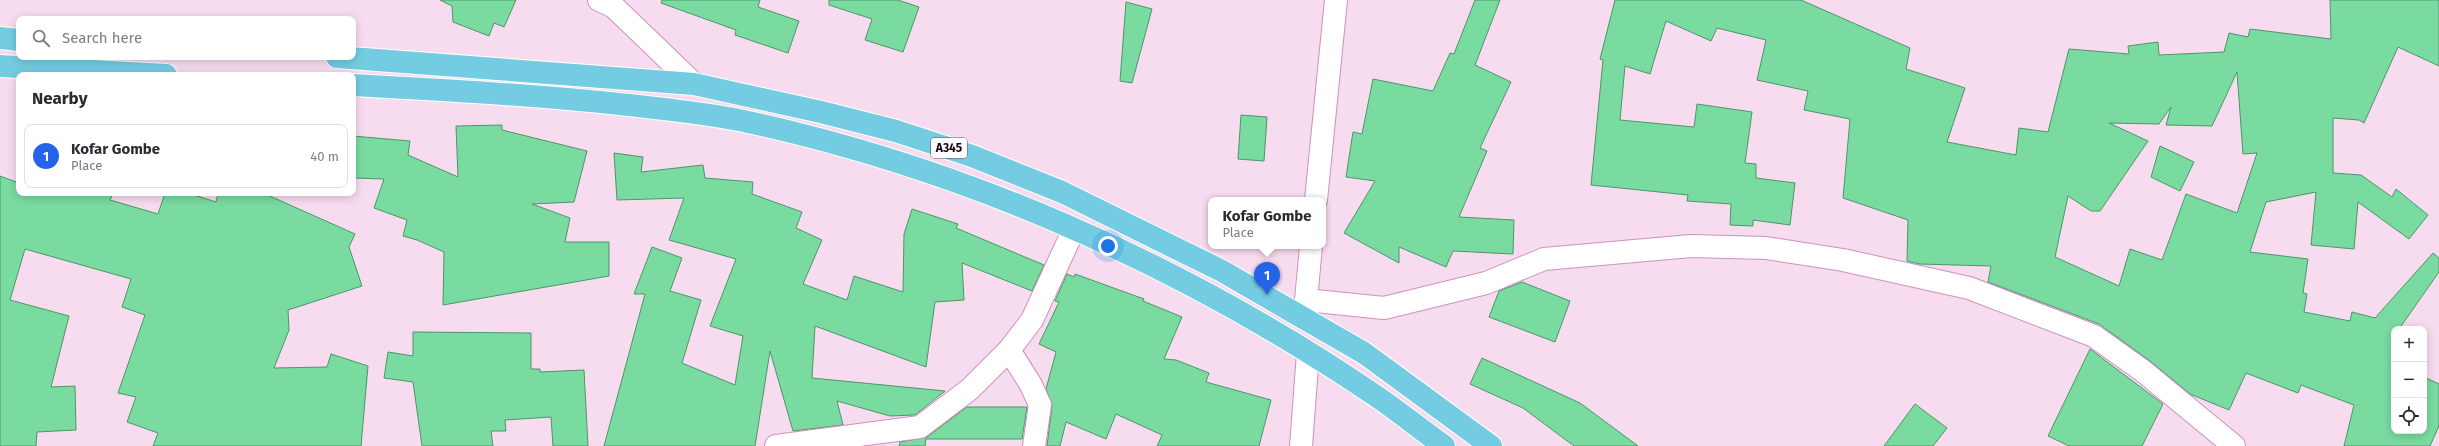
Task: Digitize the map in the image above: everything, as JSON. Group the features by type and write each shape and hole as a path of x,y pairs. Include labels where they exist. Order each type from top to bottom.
{"highway":[{"path":"0,38 16,40"},
{"name":"A345","path":"356,58 694,84 821,112 896,131 972,156 1062,192 1146,232 1222,271 1303,307 1491,446"},
{"path":"0,66 111,72"},
{"name":"A345","path":"356,85 477,92 600,102 738,120 876,156 965,185 1120,249 1184,282 1308,353 1374,394 1444,446"}],"street":[{"path":"1316,197 1336,0"},
{"path":"610,2 694,84"},
{"path":"776,446 920,427 970,389 1009,350 1032,320 1074,229"},
{"path":"1311,249 1303,307 1384,308 1486,283 1544,259 1691,246 1766,248 1843,260 1969,288 2094,336 2143,371 2234,446"},
{"path":"1009,350 1031,384 1040,405 1034,446"},
{"path":"1301,446 1308,353"}],"building":[{"path":"440,0 516,0 504,27 494,23 489,36 453,22 452,6"},
{"path":"662,0 760,0 758,7 799,21 788,53 735,35 736,30 661,3"},
{"path":"829,0 898,0 919,7 903,52 865,40 872,19 829,5"},
{"path":"1475,0 1500,0 1475,65 1511,82 1480,148 1487,151 1459,217 1514,220 1513,254 1453,251 1446,267 1399,247 1399,263 1344,233 1375,181 1346,177 1353,132 1362,134 1373,79 1433,91 1450,53 1454,54"},
{"path":"1615,0 1801,0 1910,48 1906,69 1965,88 1947,142 2016,155 2019,128 2048,132 2069,49 2129,54 2128,46 2158,42 2159,55 2224,52 2229,33 2248,37 2250,29 2331,39 2330,0 2439,0 2439,66 2398,47 2364,123 2359,120 2333,118 2333,173 2361,175 2392,197 2396,189 2428,215 2409,239 2358,202 2354,249 2311,245 2316,192 2266,202 2250,252 2308,259 2303,293 2307,294 2304,312 2350,321 2352,312 2375,318 2433,253 2439,258 2439,272 2401,326 2391,326 2391,434 2427,434 2427,378 2439,384 2439,426 2430,446 2344,446 2354,405 2301,385 2298,393 2246,373 2229,410 2190,394 2150,361 2099,324 1988,282 1991,266 1919,264 1907,261 1908,220 1843,198 1850,119 1804,110 1808,91 1757,80 1766,40 1717,28 1711,41 1666,21 1650,74 1625,66 1620,120 1694,127 1697,104 1752,112 1745,163 1756,164 1756,178 1795,183 1790,225 1753,220 1753,226 1730,225 1731,204 1687,201 1688,195 1591,185 1603,60 1600,59","holes":["2237,72 2243,154 2257,153 2237,213 2186,194 2162,260 2130,249 2119,286 2055,257 2068,196 2091,211 2100,211 2148,141 2109,123 2159,124 2171,107 2166,125 2212,126"]},
{"path":"1126,2 1152,9 1132,83 1120,81"},
{"path":"1241,115 1267,117 1264,161 1238,159"},
{"path":"502,125 502,130 587,151 574,202 532,204 570,218 565,242 609,242 609,276 443,305 444,252 417,240 403,236 407,220 374,208 384,179 356,178 356,136 410,141 408,155 458,177 456,126"},
{"path":"2160,146 2194,162 2180,191 2151,177"},
{"path":"614,153 643,157 641,172 703,165 705,178 753,182 752,194 802,212 796,228 822,240 803,284 847,300 854,276 903,292 904,234 912,209 958,224 956,228 1044,265 1032,291 962,263 964,300 935,302 926,367 815,326 812,378 945,391 915,415 890,416 837,401 843,425 793,431 770,351 755,446 604,446 645,294 634,294 652,247 682,258 670,291 701,300 682,363 735,385 743,336 710,326 736,259 669,240 684,198 617,200"},
{"path":"0,176 16,182 16,196 112,196 110,200 158,214 164,196 197,196 216,202 217,196 270,196 355,234 349,247 362,286 288,310 289,330 274,368 327,367 331,354 368,366 361,446 153,446 158,433 127,422 136,397 118,393 145,315 122,307 131,279 25,249 10,300 69,316 51,387 75,386 76,430 37,432 36,446 0,446"},
{"path":"1067,274 1074,277 1075,274 1144,299 1143,301 1182,317 1164,359 1176,360 1209,373 1206,382 1271,400 1259,446 1157,446 1162,435 1116,414 1106,439 1066,422 1060,446 1047,446 1052,406 1046,389 1056,352 1039,344 1059,302 1055,301"},
{"path":"1522,282 1570,301 1555,342 1489,317 1499,291"},
{"path":"413,332 531,333 531,369 540,369 540,372 584,370 588,446 553,446 551,417 505,420 506,431 491,431 493,446 422,446 413,382 384,378 388,352 413,356"},
{"path":"2090,349 2163,404 2142,446 2069,446 2048,436"},
{"path":"1482,358 1580,403 1638,446 1574,446 1523,408 1470,384"},
{"path":"1915,404 1947,428 1933,446 1884,446"},
{"path":"967,407 1027,407 1022,439 926,439 925,446 899,446 900,442 927,437"}],"place":[{"name":"Kofar Gombe","path":"1267,295"}]}
